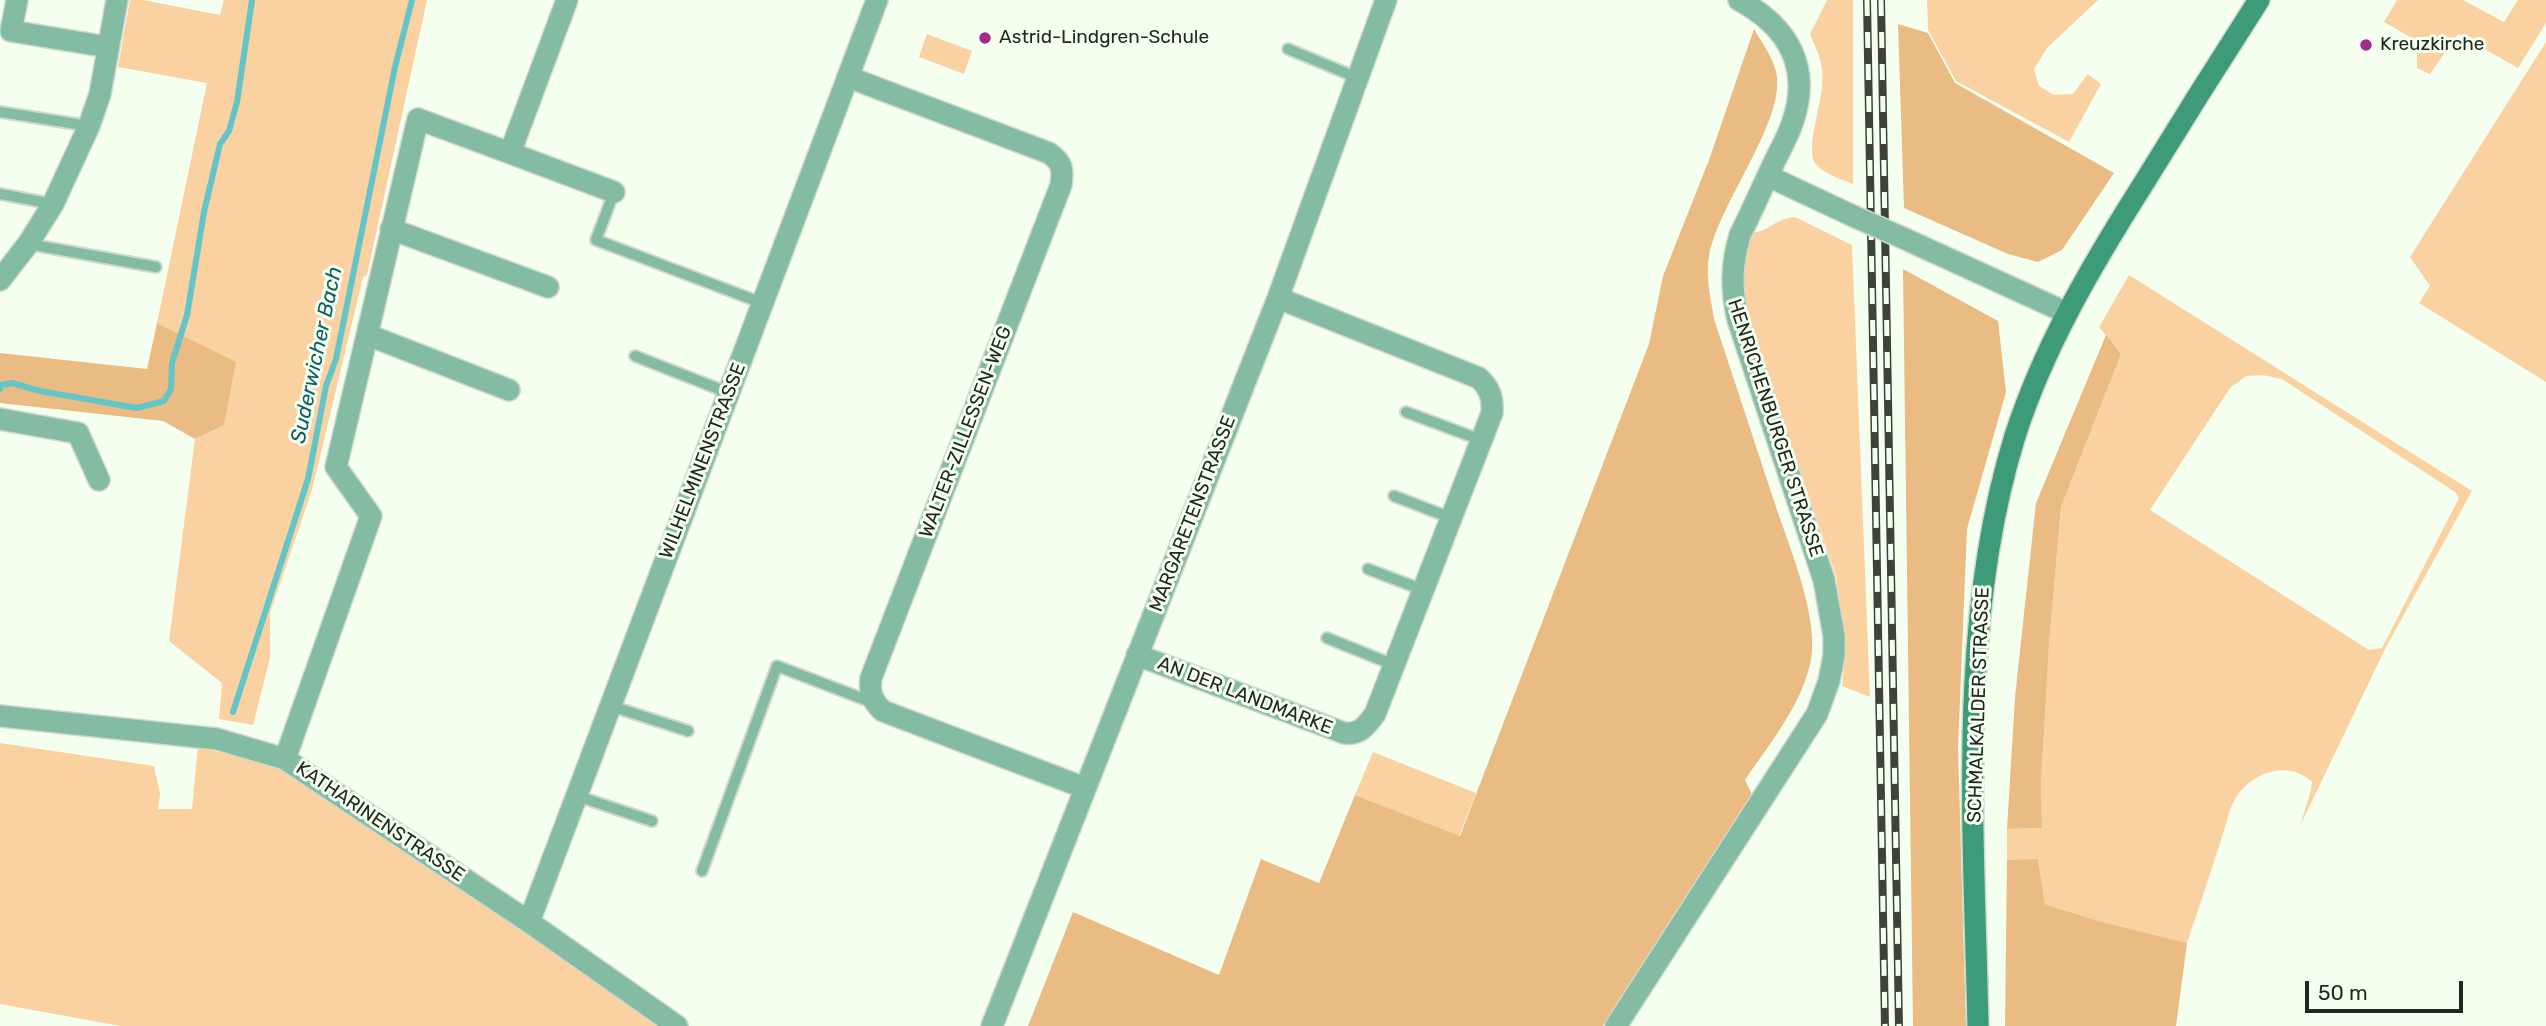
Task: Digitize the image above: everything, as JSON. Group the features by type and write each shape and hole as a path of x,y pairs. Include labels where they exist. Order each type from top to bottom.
{"main road":[{"path":"2067,313 2095,261 2259,0"},
{"name":"SCHMALKALDER STRASSE","path":"1978,1026 1974,719 1984,578 2001,487 2016,433 2041,367 2067,313"}],"street":[{"path":"16,0 6,30 108,47"},
{"path":"0,279 28,244 52,204 89,126 100,94 117,0"},
{"path":"510,153 567,0"},
{"name":"WILHELMINENSTRASSE","path":"529,922 877,0"},
{"name":"MARGARETENSTRASSE","path":"992,1026 1278,298 1386,0"},
{"name":"HENRICHENBURGER STRASSE","path":"1615,1026 1817,714 1829,681 1834,655 1834,635 1824,580 1732,295 1734,255 1740,235 1792,124 1800,81 1792,51 1776,25 1740,0"},
{"name":"WALTER-ZILLESSEN-WEG","path":"848,77 1049,153 1059,160 1063,169 1061,185 872,678 870,691 874,703"},
{"path":"285,759 370,516 336,467 418,119 614,192"},
{"path":"1768,176 2067,313"},
{"path":"391,229 548,287"},
{"name":"AN DER LANDMARKE","path":"1138,655 1344,733 1354,734 1364,728 1376,713 1492,413 1493,398 1479,377 1278,298"},
{"path":"368,335 509,390"},
{"path":"0,419 78,433 99,480"},
{"path":"874,703 883,711 1085,788"},
{"name":"KATHARINENSTRASSE","path":"0,716 217,739 285,759 529,922 677,1026"}],"lane":[{"path":"1288,49 1358,78"},
{"path":"0,112 89,126"},
{"path":"614,192 596,240 762,303"},
{"path":"0,194 52,204"},
{"path":"28,244 156,267"},
{"path":"635,356 729,393"},
{"path":"1406,412 1481,440"},
{"path":"1394,496 1451,518"},
{"path":"1368,569 1423,590"},
{"path":"1326,638 1394,665"},
{"path":"702,871 777,666 874,703"},
{"path":"611,706 688,731"},
{"path":"577,796 652,821"}],"shaded area":[{"path":"130,0 143,0 220,15 224,0 427,0 367,275 363,277 312,490 270,613 270,658 253,725 219,719 222,683 169,641 195,439 224,425 235,362 157,323 207,83 118,67"},
{"path":"1827,0 1853,0 1853,184 1823,170 1815,163 1812,155 1822,71 1810,34"},
{"path":"1927,0 2098,0 2047,48 2034,69 2039,86 2054,95 2073,94 2088,74 2101,84 2069,142 1956,81 1928,30"},
{"path":"2397,0 2463,0 2504,22 2518,0 2546,0 2546,23 2518,68 2458,34 2430,74 2417,68 2417,41 2384,22"},
{"path":"1898,24 1928,33 1955,83 2114,173 2062,250 2038,262 2008,254 1904,208"},
{"path":"1754,29 1774,64 1777,77 1776,97 1760,141 1715,235 1709,256 1708,279 1714,319 1801,580 1811,622 1811,660 1807,677 1793,708 1745,780 1753,796 1603,1026 1028,1026 1073,912 1219,975 1261,859 1319,883 1355,795 1460,836 1649,344 1663,276 1709,160"},
{"path":"927,34 972,51 964,74 919,57"},
{"path":"2546,42 2546,382 2419,303 2430,286 2410,257"},
{"path":"1795,217 1852,245 1870,697 1842,686 1846,645 1836,576 1747,315 1744,273 1752,232"},
{"path":"1903,269 1998,321 2006,392 1967,529 1958,748 1966,1026 1913,1026"},
{"path":"2129,275 2472,491 2385,649 2300,826 2312,782 2302,775 2292,771 2270,772 2250,782 2235,799 2187,943 2095,920 2045,904 2038,860 2007,860 2007,829 2042,828 2041,785 2049,645 2061,507 2121,354 2099,327","holes":["2263,375 2282,379 2455,492 2459,498 2382,648 2369,650 2150,510 2230,388 2246,376"]},
{"path":"157,323 236,362 224,425 195,439 163,421 0,403 0,353 147,369"},
{"path":"2106,335 2121,354 2061,507 2049,645 2041,785 2042,828 2007,829 2015,697 2036,503"},
{"path":"0,743 154,766 160,794 158,809 192,809 198,747 287,769 659,1026 120,1026 0,1004"},
{"path":"1373,752 1476,793 1459,836 1355,795"},
{"path":"2038,859 2045,904 2095,920 2187,943 2176,1026 2005,1026 2007,860"}],"waterway":[{"name":"Suderwicher Bach","path":"0,389 1,385 12,383 40,391 137,408 164,401 171,389 172,363 187,315 204,212 220,144 229,131 237,102 252,0"},
{"name":"Suderwicher Bach","path":"233,712 308,479 326,386 336,359 395,67 412,0"}],"railway":[{"path":"1867,0 1885,1026"},
{"path":"1881,0 1899,1026"}],"place":[{"name":"Astrid-Lindgren-Schule","path":"985,38"},
{"name":"Kreuzkirche","path":"2366,45"}]}
